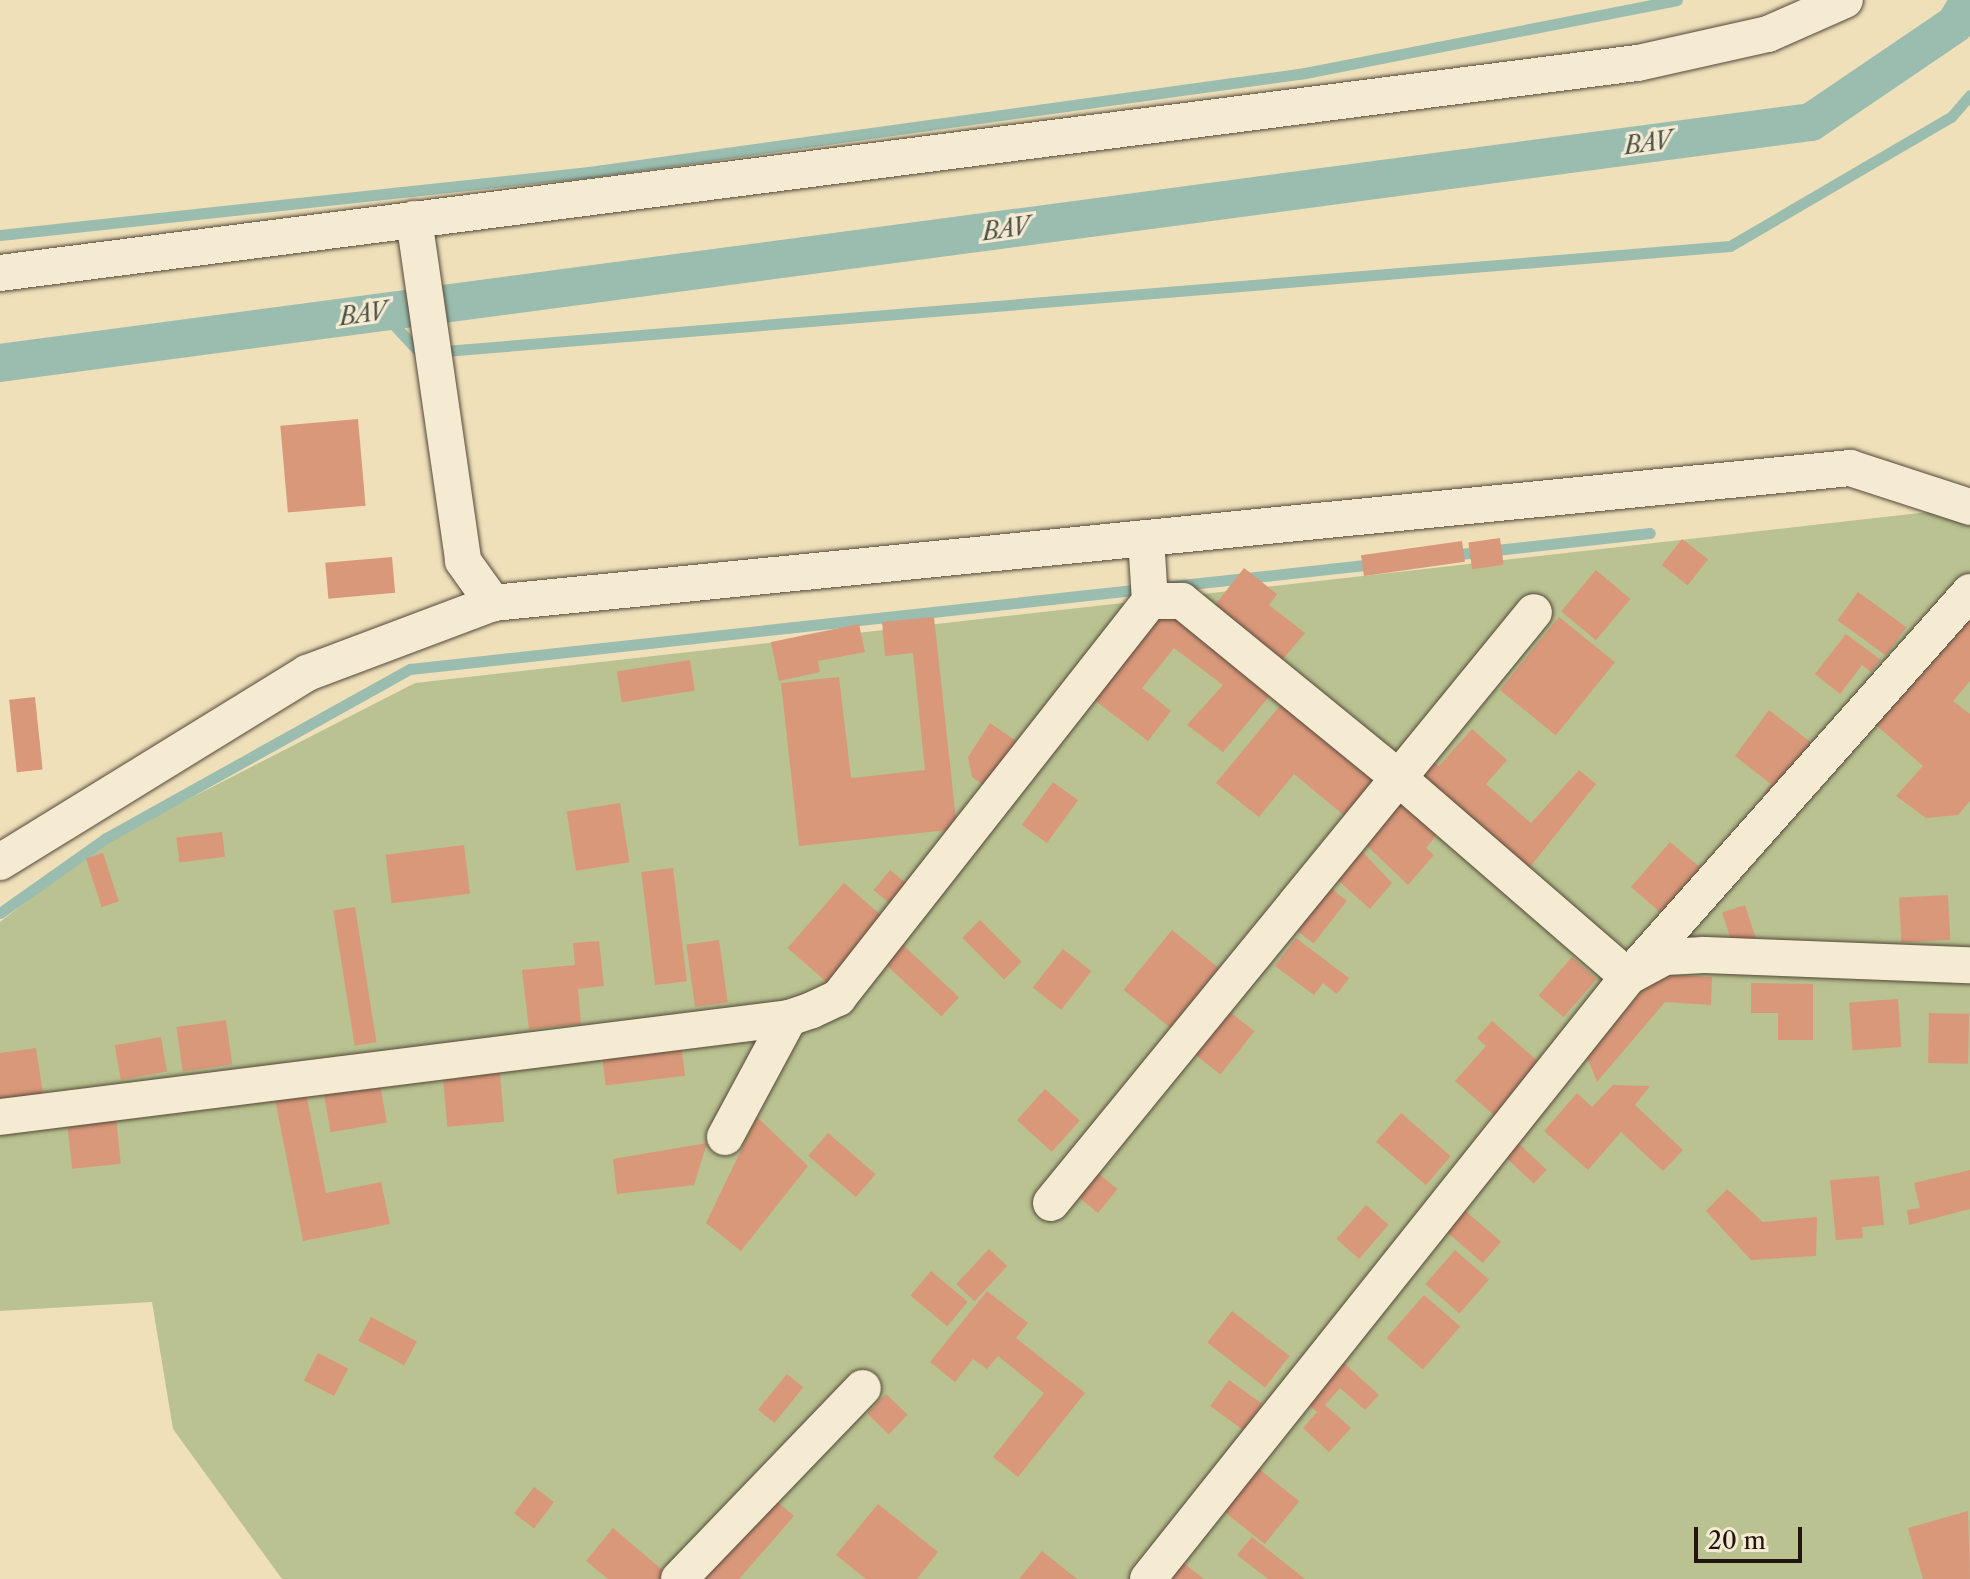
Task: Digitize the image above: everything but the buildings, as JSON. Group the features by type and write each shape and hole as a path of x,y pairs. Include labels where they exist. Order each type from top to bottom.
{"street":[{"path":"0,273 1638,63 1768,34 1845,0"},
{"path":"414,219 438,367 463,561 493,603"},
{"path":"0,862 307,673 493,603 1850,468 1970,507"},
{"path":"0,1117 789,1018 838,998 1150,601 1146,538"},
{"path":"1148,1579 1628,977 1970,592"},
{"path":"1150,601 1182,601 1395,775 1628,977"},
{"path":"1051,1203 1395,775 1534,612"},
{"path":"1628,977 1665,957 1704,955 1970,965"},
{"path":"725,1137 789,1018"},
{"path":"679,1579 863,1388"}],"green space":[{"path":"1946,510 1970,525 1970,1579 282,1579 173,1429 152,1302 0,1311 0,922 101,844 415,683"}],"waterway":[{"path":"0,235 589,172 1305,73 1677,0"},
{"name":"BAV","path":"0,363 1811,122 1955,24 1970,0"},
{"path":"382,312 420,353 1730,246 1951,117 1970,95"},
{"path":"1451,555 1650,533"},
{"path":"1172,586 1374,564"},
{"path":"0,913 106,838 410,669 1143,589"}]}
